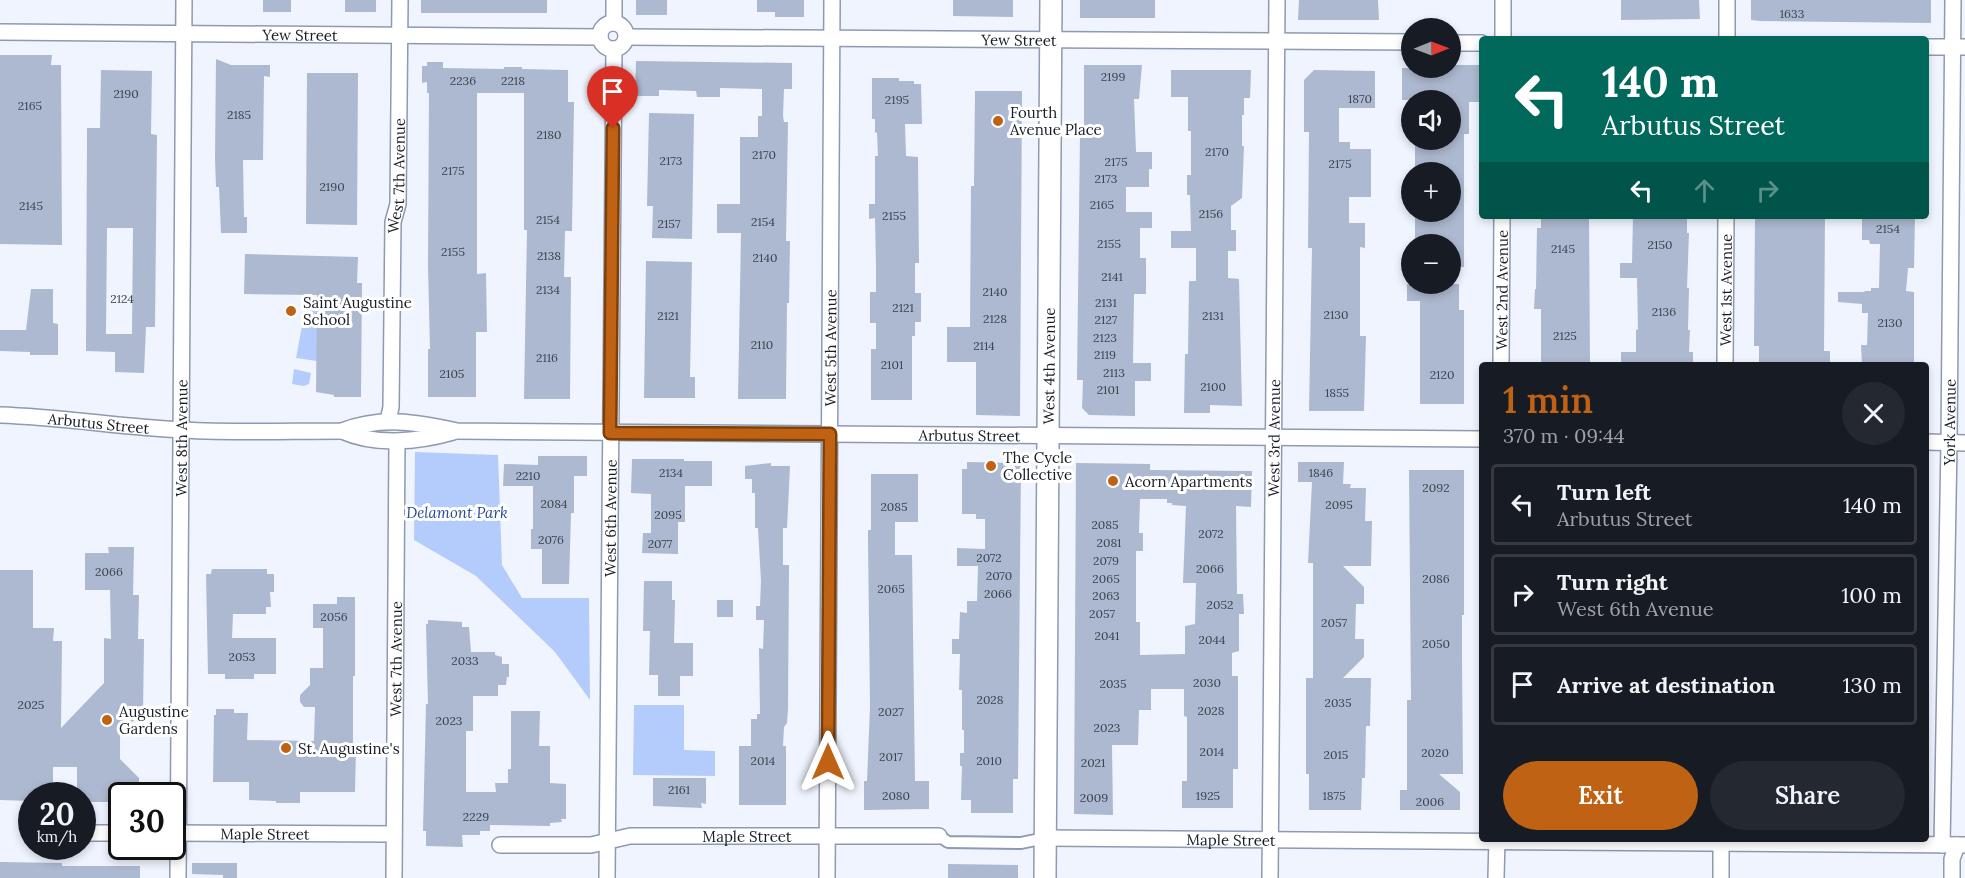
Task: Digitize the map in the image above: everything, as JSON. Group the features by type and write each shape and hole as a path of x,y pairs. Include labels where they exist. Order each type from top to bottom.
{"main road":[{"name":"West 4th Avenue","path":"1045,878 1051,0"}],"street":[{"name":"West 8th Avenue","path":"176,782 184,0"},
{"name":"West 7th Avenue","path":"388,422 392,407 393,222 398,204 400,0"},
{"path":"614,0 614,23"},
{"name":"West 5th Avenue","path":"827,878 832,0"},
{"name":"West 3rd Avenue","path":"1270,878 1277,0"},
{"path":"1503,0 1503,36"},
{"path":"1726,36 1727,0"},
{"name":"York Avenue","path":"1952,878 1955,845 1959,47 1953,0"},
{"path":"614,23 624,29 626,37 621,46 614,49 606,47 600,37 606,26 614,23"},
{"name":"Yew Street","path":"0,32 600,37"},
{"name":"Yew Street","path":"626,37 1401,42"},
{"path":"1461,43 1479,43"},
{"path":"1929,46 1959,47"},
{"name":"West 6th Avenue","path":"607,878 614,49"},
{"name":"West 2nd Avenue","path":"1501,362 1502,219"},
{"name":"West 1st Avenue","path":"1725,362 1726,219"},
{"name":"Arbutus Street","path":"0,415 59,418 181,430 342,431 355,426 413,422 457,431 1479,438"},
{"name":"Arbutus Street","path":"342,431 355,437 397,441 433,438 457,431"},
{"name":"West 7th Avenue","path":"394,878 397,441"},
{"path":"1929,442 1957,443"},
{"name":"Maple Street","path":"186,833 394,834"},
{"name":"Maple Street","path":"500,845 591,845 630,836 939,836 948,842 1021,843 1045,838 1479,840"},
{"path":"1496,878 1497,842"},
{"path":"1721,842 1721,878"},
{"name":"Maple Street","path":"1780,842 1955,845"},
{"name":"West 8th Avenue","path":"177,860 178,878"}],"green space":[{"path":"305,310 317,311 317,361 296,358"},
{"path":"294,369 311,373 309,384 304,386 292,384"},
{"name":"Delamont Park","path":"415,452 498,455 502,565 522,598 589,598 590,700 555,652 476,576 414,540"},
{"path":"634,705 684,705 684,750 715,751 715,776 633,775"}],"building":[{"path":"263,0 291,0 291,12 263,12"},
{"path":"345,0 376,0 376,12 345,12"},
{"path":"421,0 547,0 547,13 421,13"},
{"path":"636,0 667,0 667,15 636,15"},
{"path":"757,0 804,0 804,17 775,17 775,12 757,12"},
{"path":"953,0 1013,0 1013,17 953,16"},
{"path":"1080,0 1155,0 1155,18 1080,18"},
{"path":"1299,0 1378,0 1379,20 1298,20"},
{"path":"1621,0 1699,0 1700,19 1621,20"},
{"path":"1751,0 1931,0 1931,23 1751,20"},
{"path":"0,55 52,55 51,65 61,65 62,245 0,244"},
{"path":"216,59 231,65 270,65 270,77 264,76 263,160 243,160 244,217 247,217 247,233 221,233 215,159"},
{"path":"636,61 792,63 792,89 784,89 783,116 784,122 788,122 786,241 790,241 786,399 738,399 741,233 717,233 717,204 740,204 740,137 758,137 758,116 762,116 762,89 720,88 720,97 697,97 696,91 659,90 659,96 635,96"},
{"path":"427,62 443,62 443,68 522,67 522,69 568,70 568,102 574,102 572,231 565,231 564,277 571,277 570,399 524,399 527,230 524,230 524,93 477,93 477,274 486,273 487,332 476,332 476,397 428,397 428,349 430,349 429,93 427,93 427,82 422,83 422,66 427,66"},
{"path":"1084,65 1142,65 1139,99 1134,99 1136,152 1152,152 1152,169 1149,169 1149,187 1126,187 1126,212 1152,212 1152,228 1140,228 1140,258 1146,258 1146,294 1134,294 1133,363 1151,363 1151,381 1135,381 1135,416 1089,415 1082,408 1083,380 1077,380 1080,134 1084,135"},
{"path":"1461,65 1479,65 1479,102 1469,102 1469,134 1464,134 1464,267 1461,267 1461,234 1415,234 1415,222 1461,222 1461,162 1415,162 1415,150 1461,150 1461,90 1402,90 1402,78 1461,78"},
{"path":"101,70 152,71 151,134 157,135 155,327 146,327 144,373 115,372 115,352 86,351 87,128 100,128","holes":["107,228 133,228 132,334 106,334"]},
{"path":"1171,70 1251,70 1250,98 1244,98 1244,115 1242,115 1242,146 1244,146 1242,198 1231,206 1231,230 1236,230 1236,251 1228,251 1228,278 1239,279 1242,406 1210,405 1210,413 1184,413 1189,281 1196,281 1196,248 1171,248 1171,231 1191,231 1187,175 1191,175 1191,131 1188,131 1188,97 1171,97"},
{"path":"1314,70 1375,71 1375,108 1339,108 1339,142 1350,142 1350,149 1371,149 1371,197 1349,197 1349,223 1365,223 1365,248 1360,247 1360,336 1366,336 1364,411 1309,411 1312,248 1308,248 1309,132 1304,132 1304,80"},
{"path":"307,73 358,73 357,225 306,224"},
{"path":"872,78 899,78 899,81 914,81 914,84 921,84 922,124 905,124 906,156 918,157 919,263 915,263 915,293 921,293 921,322 915,322 915,336 912,336 912,400 871,400 871,349 876,349 876,323 870,323 870,292 876,292 876,266 875,218 869,219 869,204 875,204 875,156 878,156 875,119 872,119"},
{"path":"975,91 1022,91 1020,416 976,415 976,362 947,362 947,327 970,327 971,186 974,186"},
{"path":"649,113 694,114 692,239 652,238 653,206 647,206"},
{"path":"1541,219 1589,219 1590,362 1541,362 1541,309 1534,309 1537,228 1541,228"},
{"path":"1633,219 1687,219 1687,233 1689,233 1688,330 1690,330 1689,352 1693,352 1693,362 1621,362 1621,352 1636,352 1637,278 1620,278 1620,263 1632,263"},
{"path":"1755,219 1825,219 1824,351 1830,351 1830,362 1759,362 1759,346 1754,346"},
{"path":"1862,219 1915,219 1914,268 1908,268 1906,291 1914,292 1914,362 1862,362 1861,345 1867,345 1868,313 1862,313 1862,304 1838,302 1838,292 1865,292 1871,291 1871,288 1879,288 1880,244 1870,244 1869,240 1862,240"},
{"path":"245,254 358,257 357,283 362,283 361,397 334,397 334,395 316,392 317,295 244,294"},
{"path":"646,261 692,262 690,377 695,377 695,398 644,398"},
{"path":"31,289 53,289 53,323 58,324 58,355 30,355 30,352 0,351 0,330 26,330"},
{"path":"1407,294 1459,294 1459,310 1464,310 1464,404 1420,404 1420,301 1407,301"},
{"path":"538,456 587,456 587,476 574,476 569,584 542,584 542,549 531,549 533,486 503,486 504,464 538,465"},
{"path":"632,459 712,461 712,486 685,486 685,522 678,522 678,554 642,553 643,533 651,533 651,494 631,493"},
{"path":"967,462 1021,463 1018,779 1013,779 1013,813 971,813 971,800 961,800 960,753 964,753 964,730 962,730 962,690 959,690 960,654 952,654 952,639 959,639 960,612 967,613 967,601 977,601 978,566 957,566 957,548 985,549 985,519 976,519 976,514 962,514 962,469 967,469"},
{"path":"1298,462 1344,462 1343,484 1351,484 1350,488 1366,488 1365,521 1372,521 1371,566 1343,566 1364,587 1364,604 1356,604 1355,639 1364,639 1364,657 1343,678 1371,678 1370,726 1366,726 1365,778 1362,778 1361,810 1309,810 1309,774 1306,774 1306,678 1313,678 1313,563 1308,563 1312,482 1298,482"},
{"path":"771,463 771,466 790,466 787,528 783,528 783,565 789,565 788,709 783,746 786,746 786,805 739,805 739,746 751,746 751,719 757,719 757,714 760,714 759,648 763,649 764,620 756,620 756,606 760,606 761,581 758,528 755,528 755,493 752,493 752,479 745,479 745,466"},
{"path":"1076,463 1150,464 1150,470 1252,471 1251,507 1236,506 1237,594 1243,594 1244,614 1239,614 1239,651 1232,653 1232,676 1238,676 1238,769 1233,769 1233,808 1182,808 1182,781 1187,781 1187,717 1184,716 1184,689 1151,689 1151,710 1139,710 1138,745 1112,745 1113,815 1074,814","holes":["1140,499 1167,499 1167,503 1172,503 1172,505 1186,506 1183,583 1196,583 1195,624 1185,626 1185,654 1140,655 1140,622 1136,622 1136,551 1143,551 1143,533 1139,533"]},
{"path":"1409,470 1464,470 1463,774 1439,774 1460,792 1460,810 1400,810 1400,790 1407,790 1407,700 1411,700"},
{"path":"871,474 918,474 918,522 895,522 895,555 912,555 915,781 929,781 929,809 864,810 870,707 868,530 871,530"},
{"path":"108,547 134,547 133,595 139,595 138,639 144,639 143,713 120,732 120,759 139,778 139,782 108,782 108,802 96,802 96,782 77,782 77,767 53,767 53,782 18,782 18,801 0,800 0,570 33,570 33,628 54,628 53,641 62,641 61,728 104,683 104,638 111,639 110,590 85,590 85,553 109,553"},
{"path":"212,569 267,569 267,574 274,574 274,592 270,592 271,607 266,607 266,614 233,614 232,638 276,638 276,674 254,674 254,679 225,679 225,674 208,674 206,574 211,574"},
{"path":"644,581 672,581 672,600 675,600 674,643 693,643 693,676 680,676 680,696 658,696 658,675 649,675 650,631 643,631"},
{"path":"337,597 355,597 353,749 356,749 355,792 300,792 300,803 276,803 276,801 249,800 249,782 213,782 216,709 234,709 234,713 248,713 247,740 314,741 315,707 304,707 300,702 300,695 310,685 310,668 323,668 323,628 313,628 313,604 337,604"},
{"path":"717,600 733,600 733,617 717,617"},
{"path":"428,620 462,622 462,627 469,627 471,652 495,652 495,655 502,657 502,664 509,664 509,677 507,677 506,685 498,685 498,696 473,696 473,731 466,731 466,792 496,792 495,783 508,783 508,769 511,769 511,711 540,711 539,746 550,746 550,783 566,784 566,819 561,819 562,822 550,823 550,826 490,825 490,831 480,831 480,835 462,835 463,847 426,846 426,831 423,831 426,704 428,704 426,624"},
{"path":"653,778 706,778 706,804 701,803 702,808 653,806"},
{"path":"0,862 62,863 62,866 140,866 140,878 0,878"},
{"path":"192,863 237,863 237,878 192,874"},
{"path":"948,864 1018,865 1018,878 948,878"}],"place":[{"name":"Fourth Avenue Place","path":"998,121"},
{"name":"Saint Augustine School","path":"291,311"},
{"name":"The Cycle Collective","path":"991,466"},
{"name":"Acorn Apartments","path":"1113,481"},
{"name":"Augustine Gardens","path":"107,720"},
{"name":"St. Augustine's","path":"286,748"}],"route":[{"path":"613,128 610,433 830,434 828,762"}]}
